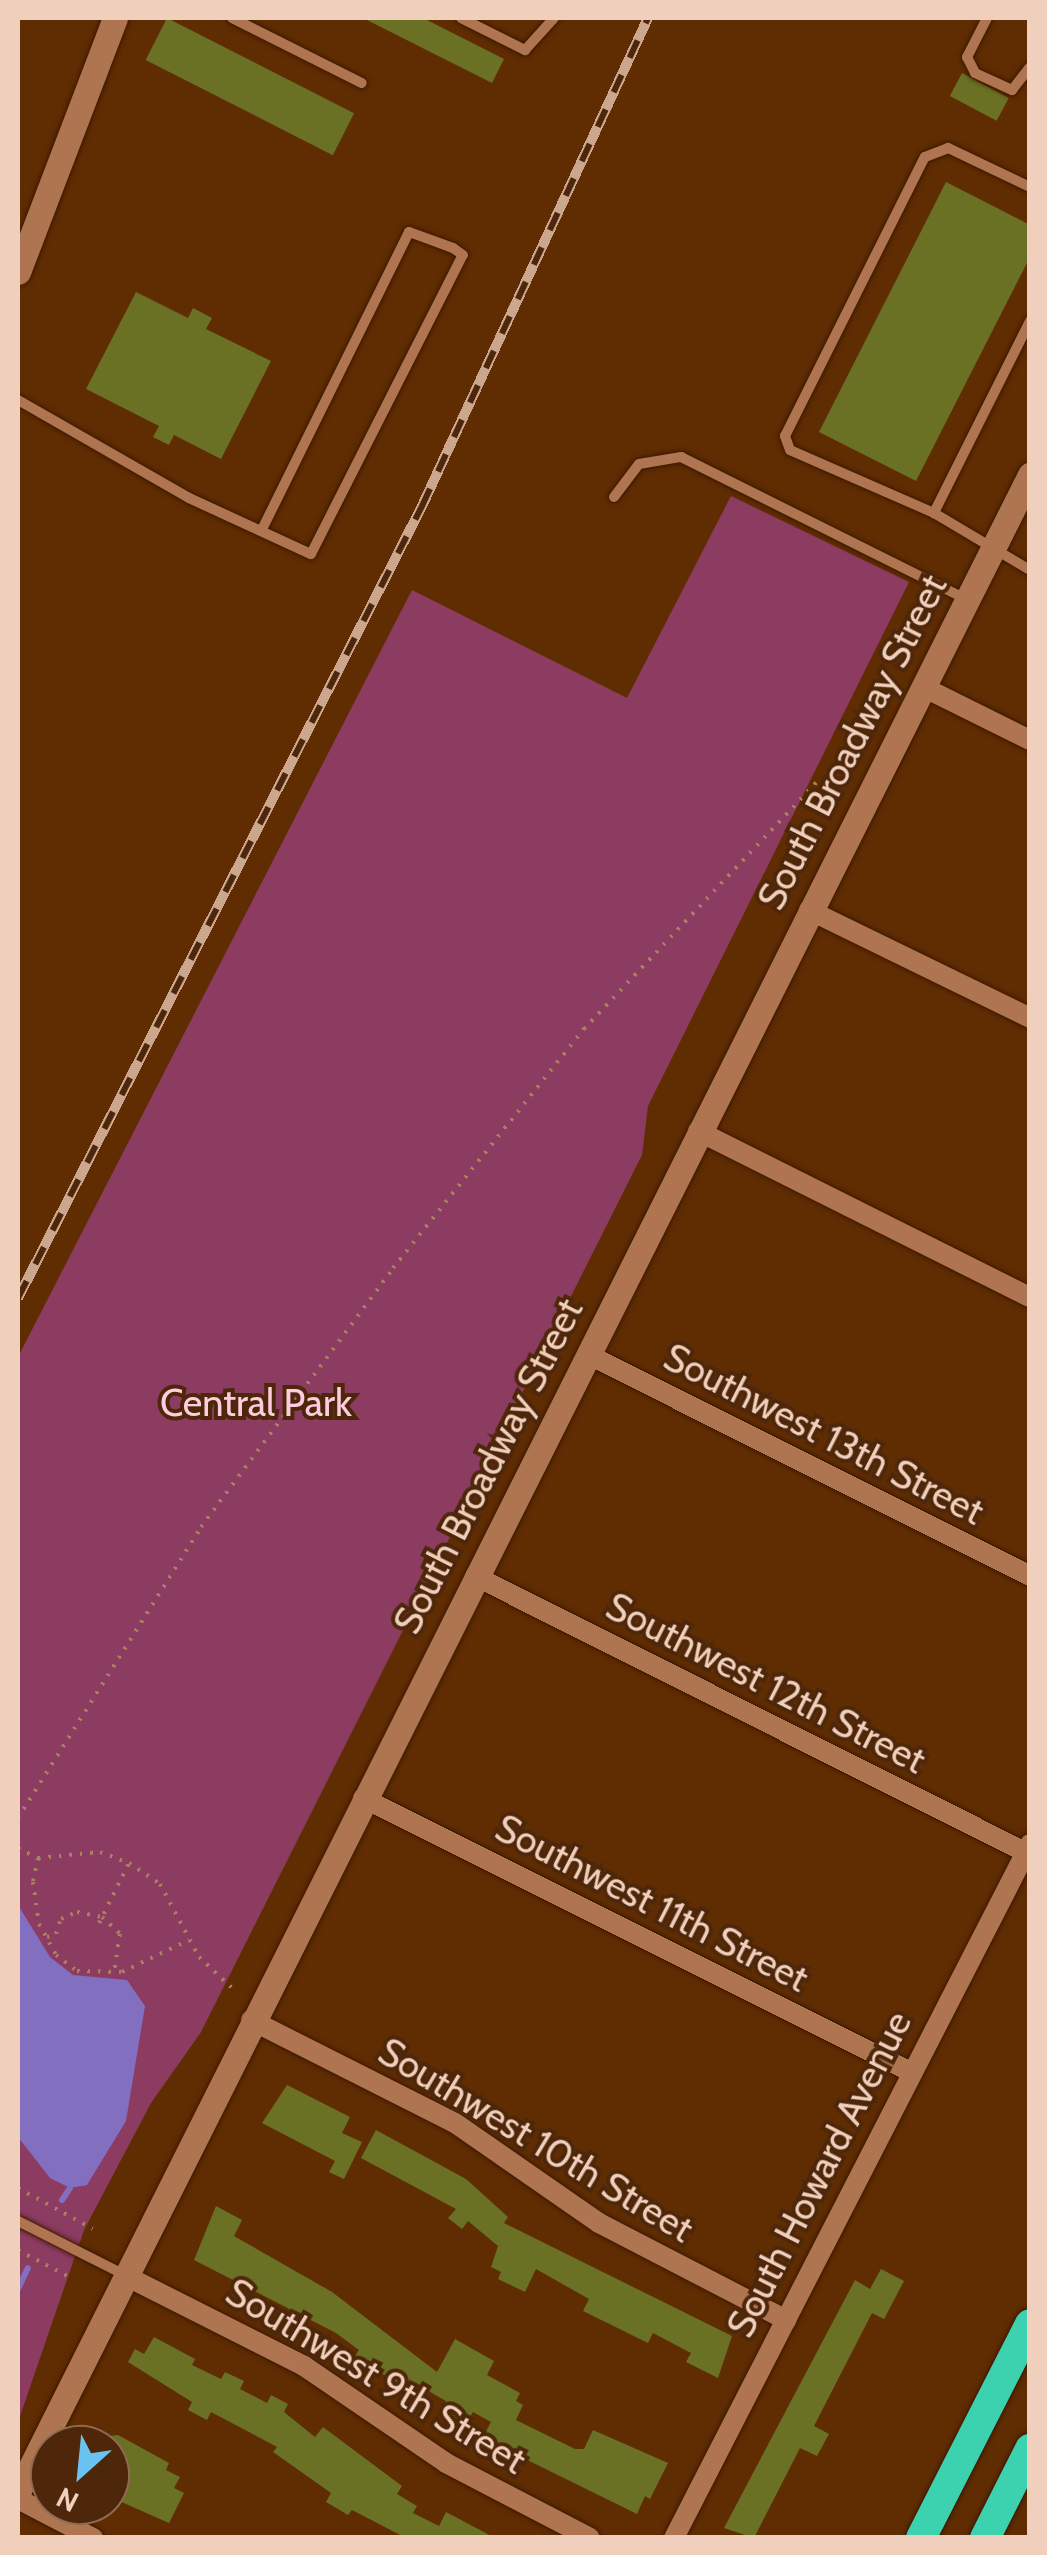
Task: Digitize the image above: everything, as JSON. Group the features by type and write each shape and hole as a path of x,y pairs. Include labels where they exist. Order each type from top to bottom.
{"highway":[{"path":"921,2538 1030,2324"},
{"path":"985,2538 1030,2449"}],"main road":[{"path":"18,272 115,18"},
{"name":"South Broadway Street","path":"18,2492 251,2020 1030,475"}],"street":[{"path":"923,687 1030,740"},
{"path":"809,910 1030,1018"},
{"path":"698,1130 1030,1297"},
{"name":"Southwest 13th Street","path":"587,1354 1030,1576"},
{"name":"Southwest 12th Street","path":"475,1576 1028,1848"},
{"name":"Southwest 11th Street","path":"363,1798 909,2071"},
{"name":"South Howard Avenue","path":"674,2538 909,2071 1028,1848"},
{"name":"Southwest 10th Street","path":"251,2020 456,2123 599,2223 786,2320"},
{"name":"Southwest 9th Street","path":"126,2276 304,2366 429,2453 590,2538"},
{"path":"18,2500 93,2538"}],"lane":[{"path":"232,18 362,82"},
{"path":"461,18 525,50 554,18"},
{"path":"987,18 967,57 976,73 1012,90 1030,68"},
{"path":"1030,187 948,148 925,157 785,436 790,450 934,513 1030,570"},
{"path":"18,400 189,498 311,554 320,543 463,255 409,232 262,530"},
{"path":"934,513 1030,320"},
{"path":"614,497 639,464 681,457 966,600"},
{"path":"18,2221 126,2276"}],"path":[{"path":"18,1818 202,1527 393,1268 584,1028 818,781"},
{"path":"18,1848 38,1858 100,1852 129,1862 160,1884 189,1940 232,1988"},
{"path":"38,1858 34,1904 46,1937 76,1972 114,1973 189,1940"},
{"path":"100,1920 129,1862"},
{"path":"46,1937 56,1934 61,1918 77,1912 100,1920 120,1934 114,1973"},
{"path":"18,2188 92,2230"},
{"path":"18,2250 71,2278"}],"green space":[{"name":"Central Park","path":"731,496 909,582 648,1106 642,1155 201,2032 151,2103 84,2230 18,2422 18,1357 412,590 627,698"}],"shaded area":[{"path":"18,1905 50,1957 73,1975 127,1980 145,2006 126,2121 87,2185 70,2188 50,2178 18,2137"}],"building":[{"path":"167,18 354,113 333,155 146,60"},
{"path":"363,18 423,18 504,59 492,83"},
{"path":"962,73 1009,98 997,121 950,96"},
{"path":"946,182 1030,225 1030,257 916,481 819,432"},
{"path":"136,292 188,318 193,308 212,318 206,329 271,361 221,459 174,435 169,445 153,437 159,426 86,389"},
{"path":"287,2085 350,2117 342,2133 362,2142 344,2179 329,2172 335,2161 262,2123"},
{"path":"376,2130 466,2179 508,2217 504,2223 732,2336 718,2378 686,2362 691,2353 653,2333 648,2343 583,2311 589,2299 536,2269 525,2292 498,2279 501,2272 491,2267 498,2246 468,2221 462,2229 448,2218 456,2209 361,2158"},
{"path":"216,2206 242,2220 234,2236 332,2292 437,2372 455,2339 494,2361 487,2375 520,2393 516,2401 523,2405 516,2420 575,2449 584,2449 593,2430 668,2463 650,2499 645,2496 637,2514 501,2447 483,2437 491,2422 473,2412 466,2424 441,2410 446,2401 418,2385 413,2391 354,2358 359,2350 336,2333 194,2260"},
{"path":"881,2269 904,2281 884,2319 872,2313 814,2426 829,2434 817,2456 800,2448 754,2538 724,2528 855,2280 870,2289"},
{"path":"154,2337 195,2359 192,2365 221,2379 225,2372 244,2381 240,2389 267,2403 271,2395 288,2404 284,2412 315,2437 323,2427 402,2486 397,2494 417,2506 413,2513 439,2526 446,2512 495,2538 406,2538 352,2510 348,2515 326,2502 331,2493 273,2452 277,2447 211,2412 207,2420 188,2410 192,2402 128,2362 135,2349 144,2354"},
{"path":"130,2442 169,2463 166,2470 180,2477 174,2488 184,2493 169,2523 130,2506"}],"waterway":[{"path":"62,2200 70,2188"},
{"path":"18,2289 28,2268"}],"railway":[{"path":"18,1298 422,506 648,18"}]}
